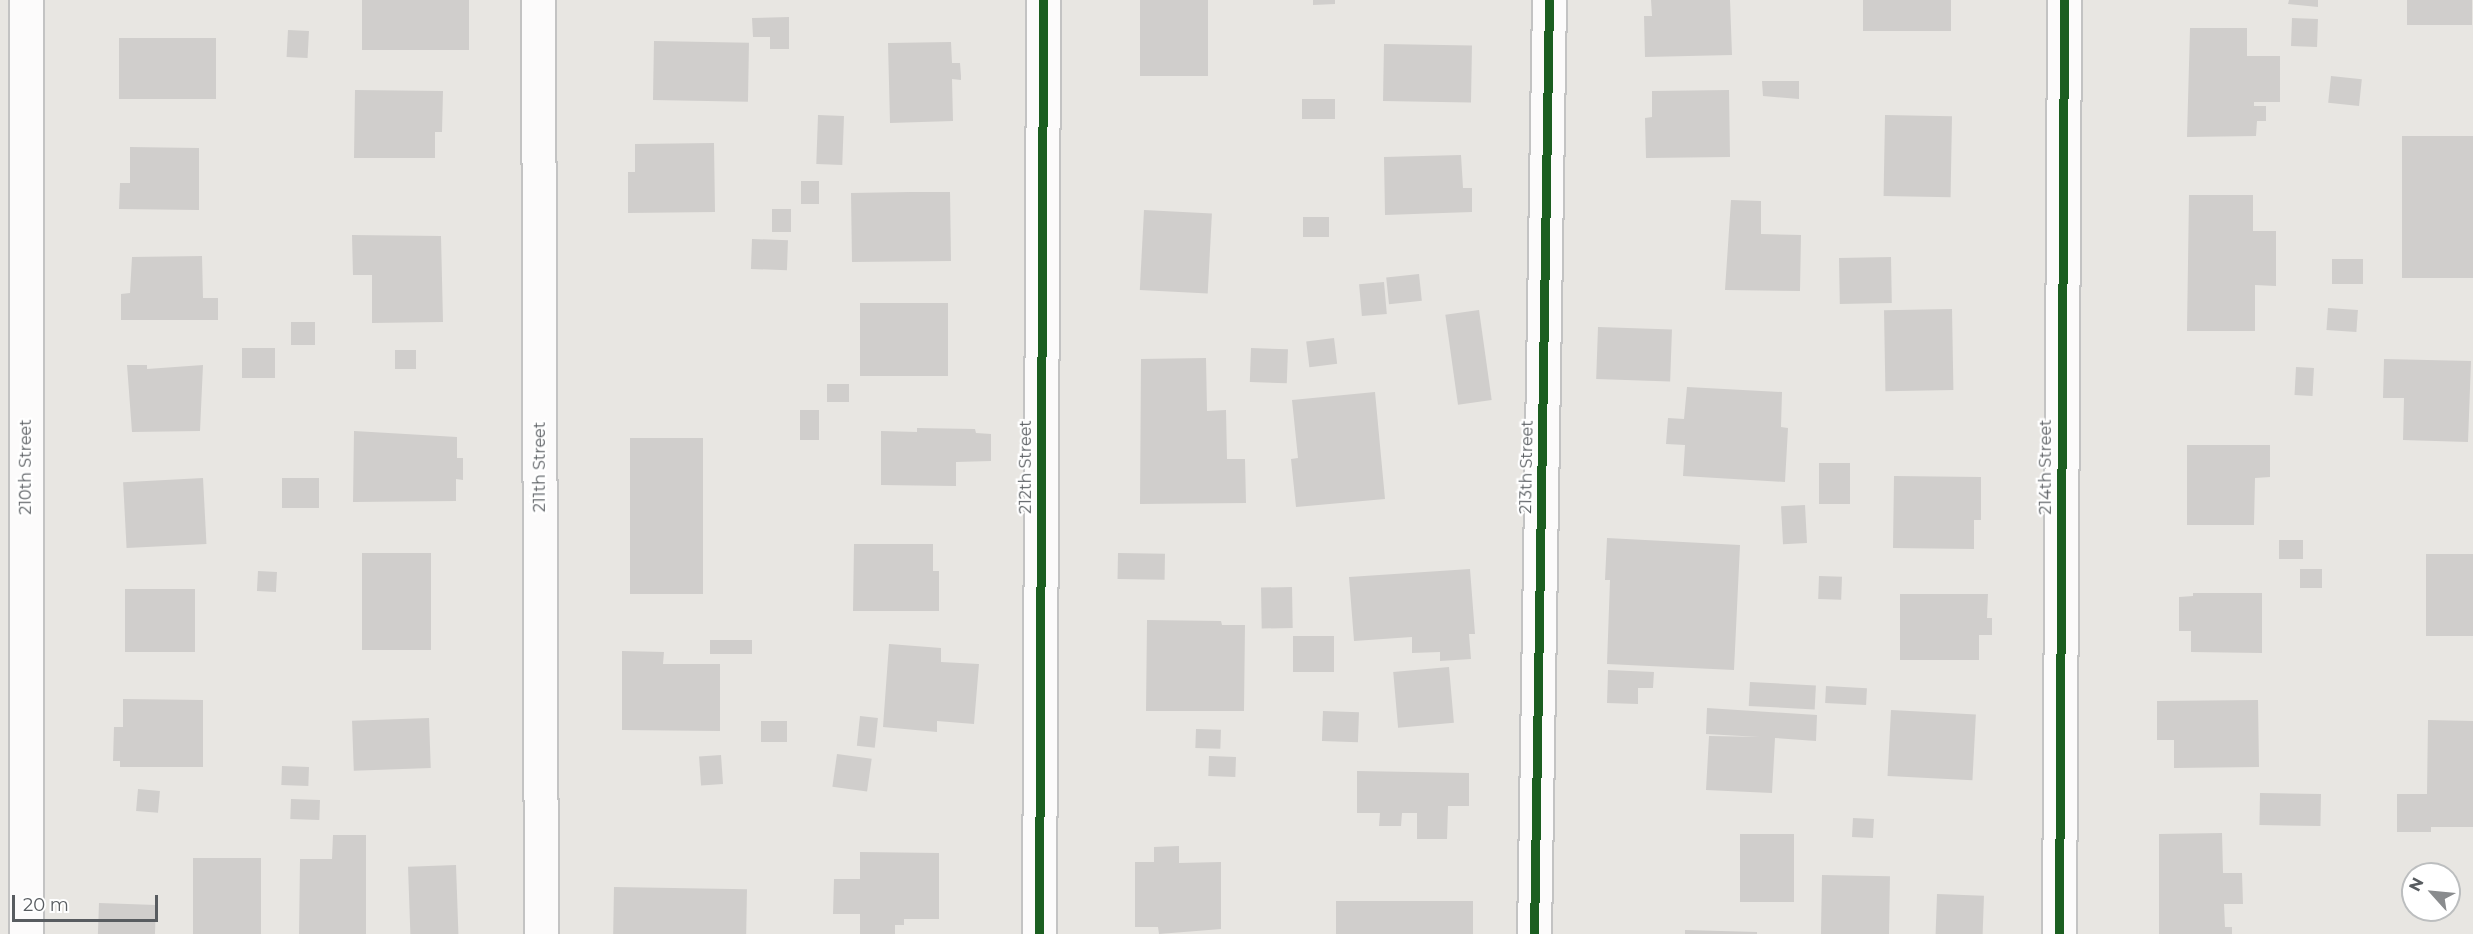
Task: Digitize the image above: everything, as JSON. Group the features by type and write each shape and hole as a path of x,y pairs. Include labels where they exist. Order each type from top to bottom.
{"street":[{"name":"210th Street","path":"26,0 26,934"},
{"name":"211th Street","path":"538,0 541,934"},
{"name":"212th Street","path":"1039,934 1043,0"},
{"name":"213th Street","path":"1534,934 1549,0"},
{"name":"214th Street","path":"2059,934 2064,0"}],"building":[{"path":"362,0 469,0 469,50 362,50"},
{"path":"1140,0 1208,0 1208,76 1140,76"},
{"path":"1313,0 1335,0 1335,4 1313,5"},
{"path":"1651,0 1730,0 1732,55 1645,57 1644,16 1652,16"},
{"path":"1863,0 1951,0 1951,31 1863,31"},
{"path":"2289,0 2318,0 2318,7 2288,4"},
{"path":"2407,0 2472,0 2472,25 2407,25"},
{"path":"789,17 789,49 770,49 770,37 753,37 752,18"},
{"path":"2292,18 2318,19 2317,47 2291,46"},
{"path":"2190,28 2247,28 2247,56 2280,56 2280,102 2254,102 2254,106 2266,106 2266,121 2257,121 2256,136 2187,137"},
{"path":"288,30 309,31 308,58 287,57"},
{"path":"119,38 216,38 216,99 119,99"},
{"path":"654,41 749,43 748,102 653,100"},
{"path":"951,42 952,63 960,63 961,76 961,80 952,79 953,121 890,123 888,43"},
{"path":"1384,44 1472,46 1471,103 1383,101"},
{"path":"2331,76 2362,79 2359,106 2328,103"},
{"path":"1762,81 1799,81 1799,99 1763,96"},
{"path":"355,90 443,91 442,132 435,132 435,158 354,158"},
{"path":"1729,90 1730,157 1646,158 1645,118 1652,117 1652,91"},
{"path":"1302,99 1335,99 1335,119 1302,119"},
{"path":"818,115 844,116 842,165 816,164"},
{"path":"1885,115 1952,116 1951,197 1884,196"},
{"path":"2402,136 2473,136 2473,278 2402,278"},
{"path":"714,143 715,212 628,213 628,172 635,172 635,144"},
{"path":"130,147 199,148 199,210 119,209 120,183 130,183"},
{"path":"1461,155 1463,188 1472,188 1472,212 1385,215 1384,157"},
{"path":"801,181 819,181 819,204 801,204"},
{"path":"950,192 951,261 852,262 851,193"},
{"path":"2189,195 2253,195 2253,231 2276,231 2276,286 2255,285 2255,331 2187,331"},
{"path":"1731,200 1761,201 1761,234 1801,235 1800,291 1725,290"},
{"path":"772,209 791,209 791,232 772,232"},
{"path":"1144,210 1212,214 1208,293 1140,290"},
{"path":"1303,217 1329,217 1329,237 1303,237"},
{"path":"352,235 441,236 443,322 372,323 372,275 353,275"},
{"path":"752,239 788,240 787,270 751,269"},
{"path":"202,256 203,298 218,298 218,320 121,320 121,294 130,293 132,257"},
{"path":"1891,257 1892,303 1840,304 1839,258"},
{"path":"2332,259 2363,259 2363,284 2332,284"},
{"path":"1419,274 1422,301 1389,304 1386,277"},
{"path":"1384,282 1387,314 1362,316 1359,284"},
{"path":"860,303 948,303 948,376 860,376"},
{"path":"2328,308 2358,310 2356,332 2326,330"},
{"path":"1952,309 1953,390 1885,391 1884,310"},
{"path":"1479,310 1492,400 1458,405 1445,315"},
{"path":"291,322 315,322 315,345 291,345"},
{"path":"1598,327 1672,330 1670,382 1596,379"},
{"path":"1334,338 1337,364 1309,367 1306,341"},
{"path":"242,348 275,348 275,378 242,378"},
{"path":"1251,348 1288,349 1287,383 1250,382"},
{"path":"395,350 416,350 416,369 395,369"},
{"path":"1206,358 1207,411 1226,410 1227,459 1245,459 1246,503 1140,504 1141,359"},
{"path":"2384,359 2471,361 2468,442 2403,440 2404,398 2383,398"},
{"path":"127,365 147,365 147,369 203,365 200,431 132,432"},
{"path":"2296,367 2314,368 2313,396 2295,395"},
{"path":"827,384 849,384 849,402 827,402"},
{"path":"1687,387 1782,392 1781,427 1788,428 1785,482 1683,476 1685,445 1666,444 1668,418 1684,419"},
{"path":"1375,392 1385,499 1296,507 1291,459 1298,458 1292,400"},
{"path":"800,410 819,410 819,440 800,440"},
{"path":"917,428 975,429 976,433 991,434 991,461 956,462 956,486 881,485 881,431 917,432"},
{"path":"354,431 457,437 457,458 463,458 463,480 456,479 456,501 353,502"},
{"path":"630,438 703,438 703,594 630,594"},
{"path":"2187,445 2270,445 2270,477 2255,478 2254,525 2187,525"},
{"path":"1819,463 1850,463 1850,504 1819,504"},
{"path":"1894,476 1981,477 1981,520 1974,520 1974,549 1893,548"},
{"path":"203,478 206,544 127,548 123,482"},
{"path":"282,478 319,478 319,508 282,508"},
{"path":"1805,505 1807,543 1783,544 1781,506"},
{"path":"1607,538 1740,545 1734,670 1607,664 1610,580 1605,580"},
{"path":"2279,540 2303,540 2303,559 2279,559"},
{"path":"854,544 933,544 933,571 939,571 939,611 853,611"},
{"path":"362,553 431,553 431,650 362,650"},
{"path":"1118,553 1165,554 1165,580 1118,579"},
{"path":"2426,554 2473,554 2473,636 2426,636"},
{"path":"1470,569 1475,634 1469,634 1471,659 1440,661 1440,652 1412,653 1412,637 1354,641 1349,577"},
{"path":"2300,569 2322,569 2322,588 2300,588"},
{"path":"258,571 277,572 276,592 257,591"},
{"path":"1819,576 1842,577 1841,600 1818,599"},
{"path":"1292,587 1293,628 1262,629 1261,588"},
{"path":"125,589 195,589 195,652 125,652"},
{"path":"2193,593 2262,593 2262,653 2191,652 2191,631 2179,631 2179,597 2193,596"},
{"path":"1900,594 1988,594 1987,618 1992,618 1992,635 1979,635 1979,660 1900,660"},
{"path":"1147,620 1221,621 1222,625 1245,625 1244,711 1146,711"},
{"path":"1293,636 1334,636 1334,672 1293,672"},
{"path":"710,640 752,640 752,654 710,654"},
{"path":"889,644 941,648 941,662 979,664 974,724 937,721 937,732 883,727"},
{"path":"622,651 664,652 663,664 720,664 720,731 622,730"},
{"path":"1449,667 1454,723 1398,728 1393,672"},
{"path":"1608,670 1654,672 1653,688 1638,688 1638,704 1607,703"},
{"path":"1750,682 1816,685 1815,709 1749,706"},
{"path":"1826,686 1867,688 1866,705 1825,703"},
{"path":"123,699 203,700 203,767 120,767 120,761 113,761 114,727 123,727"},
{"path":"2258,700 2259,767 2174,768 2174,740 2157,740 2157,701"},
{"path":"1707,708 1817,715 1816,741 1775,738 1772,793 1706,790 1709,736 1760,737 1706,734"},
{"path":"1891,710 1976,714 1972,780 1888,776"},
{"path":"1323,711 1359,712 1358,742 1322,741"},
{"path":"860,716 878,718 875,748 857,746"},
{"path":"429,718 431,768 354,771 352,721"},
{"path":"2428,720 2473,721 2473,827 2431,827 2431,832 2397,832 2397,794 2427,794"},
{"path":"761,721 787,721 787,742 761,742"},
{"path":"1196,729 1221,730 1220,749 1195,748"},
{"path":"837,754 872,759 867,792 832,787"},
{"path":"721,755 723,784 701,785 699,757"},
{"path":"1209,756 1236,757 1235,777 1208,776"},
{"path":"282,766 309,767 308,786 281,785"},
{"path":"1357,771 1469,773 1469,806 1448,806 1447,839 1417,839 1417,813 1402,813 1401,826 1379,826 1380,813 1357,813"},
{"path":"138,789 160,791 158,813 136,811"},
{"path":"2260,793 2321,794 2320,826 2259,825"},
{"path":"291,799 320,800 319,820 290,819"},
{"path":"1853,818 1874,819 1873,838 1852,837"},
{"path":"2222,833 2223,873 2242,873 2243,904 2224,904 2225,927 2232,927 2232,934 2159,934 2159,834"},
{"path":"1740,834 1794,834 1794,902 1740,902"},
{"path":"333,835 366,835 366,934 299,934 300,859 332,859"},
{"path":"1179,846 1179,863 1221,862 1221,929 1159,934 1158,927 1135,927 1135,862 1154,862 1154,847"},
{"path":"860,852 939,853 939,919 904,919 904,925 895,925 895,934 860,934 860,914 833,914 834,879 860,879"},
{"path":"193,858 261,858 261,934 193,934"},
{"path":"456,865 458,934 410,934 408,867"},
{"path":"1822,875 1890,876 1889,934 1821,934"},
{"path":"614,887 747,889 746,934 613,934"},
{"path":"1937,894 1984,896 1983,934 1936,934"},
{"path":"1336,901 1473,901 1473,934 1336,934"},
{"path":"99,903 156,905 155,934 98,934"},
{"path":"1685,930 1757,932 1757,934 1685,934"}],"cycle path":[{"path":"1039,934 1043,0"},
{"path":"1534,934 1549,0"},
{"path":"2059,934 2064,0"}]}
